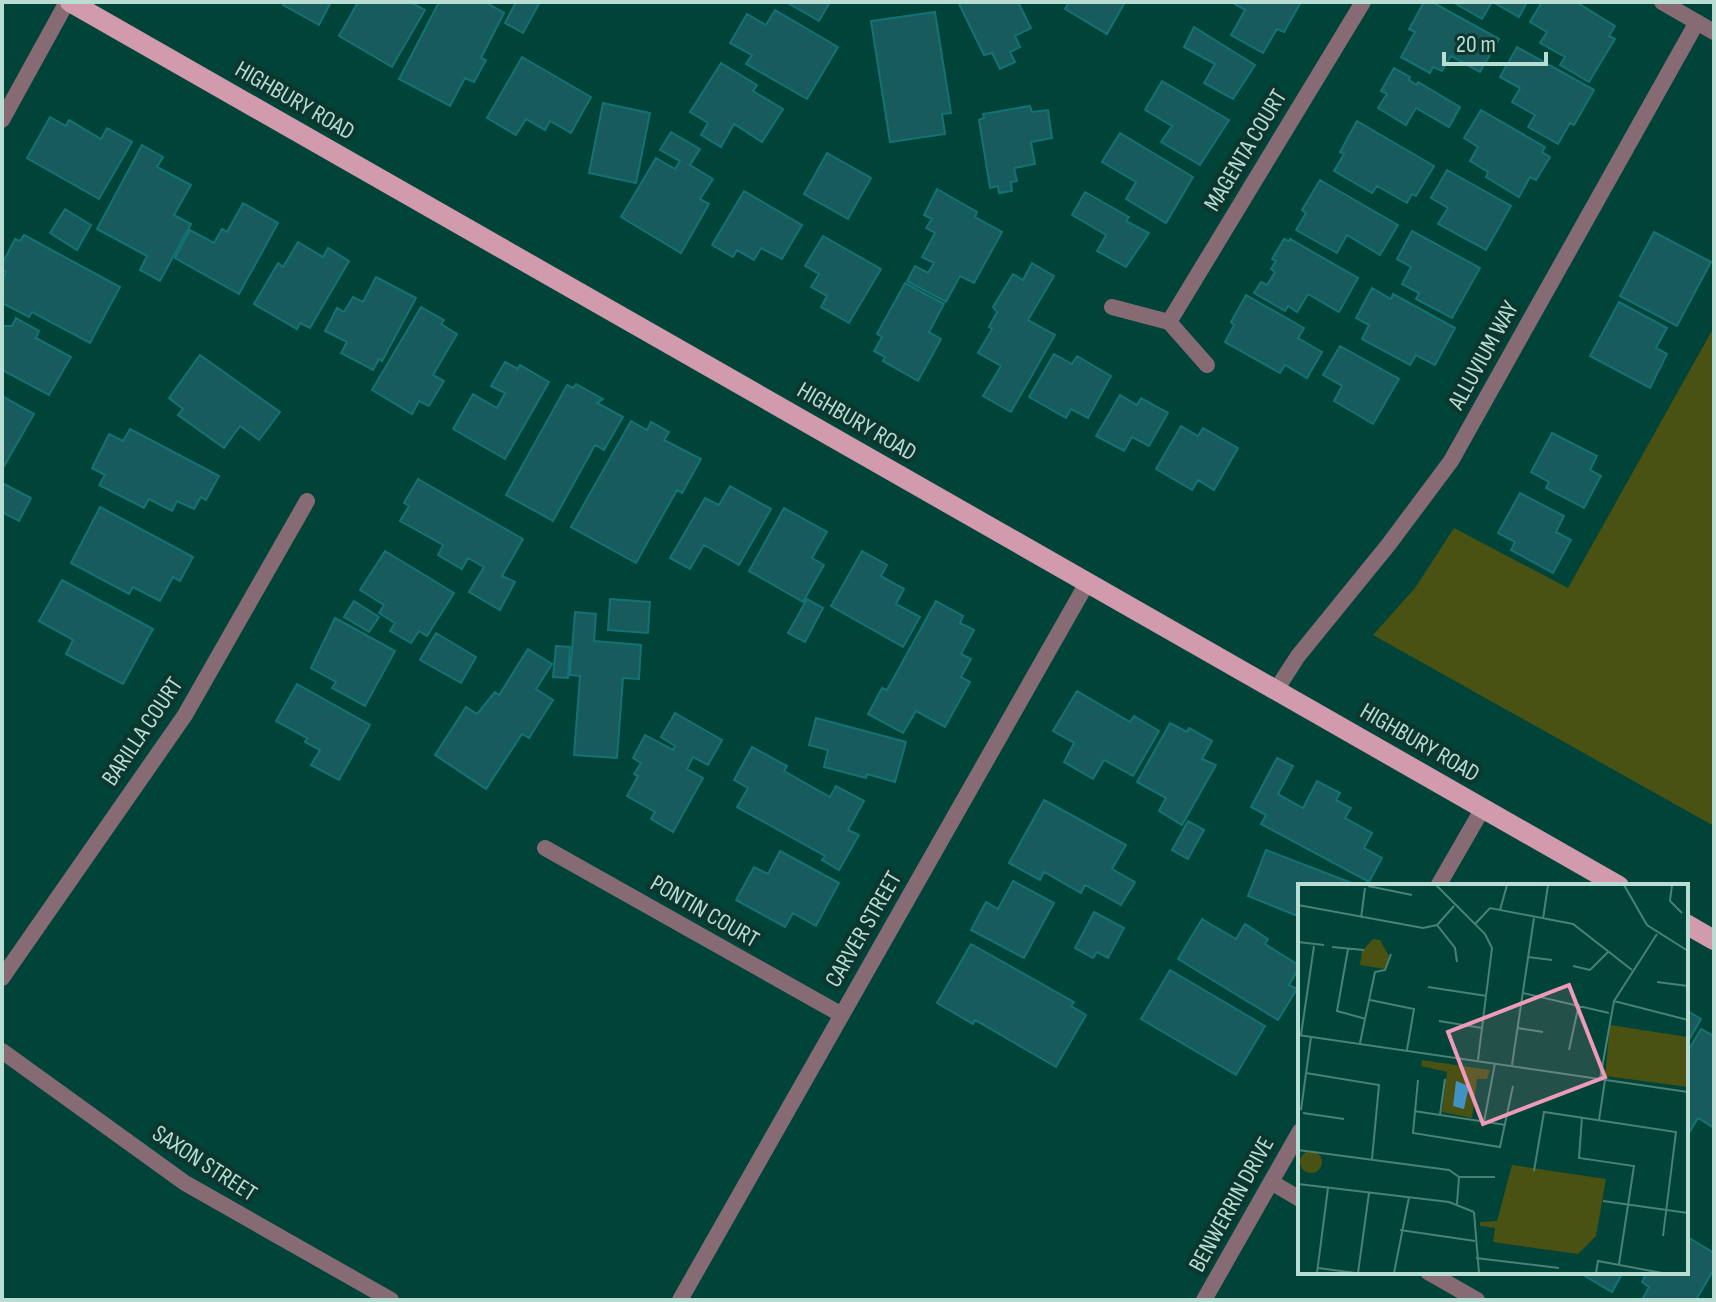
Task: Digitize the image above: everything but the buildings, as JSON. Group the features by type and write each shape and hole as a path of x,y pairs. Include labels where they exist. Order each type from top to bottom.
{"main road":[{"name":"HIGHBURY ROAD","path":"69,2 1616,884"},
{"path":"1688,925 1714,940"}],"street":[{"path":"2,120 69,2"},
{"name":"MAGENTA COURT","path":"1169,322 1363,2"},
{"path":"1662,2 1714,32"},
{"name":"ALLUVIUM WAY","path":"1276,690 1298,656 1389,544 1451,461 1697,22"},
{"path":"1112,307 1169,322 1207,365"},
{"name":"BARILLA COURT","path":"2,978 185,715 307,501"},
{"name":"CARVER STREET","path":"680,1300 1087,583"},
{"path":"1439,884 1483,808"},
{"name":"PONTIN COURT","path":"545,848 842,1015"},
{"name":"SAXON STREET","path":"2,1051 185,1183 391,1300"},
{"name":"BENWERRIN DRIVE","path":"1204,1300 1298,1135"},
{"path":"1271,1182 1298,1198"},
{"path":"1432,1274 1477,1300"}],"green space":[{"path":"1714,327 1714,826 1373,635 1415,588 1454,528 1568,588"}]}
